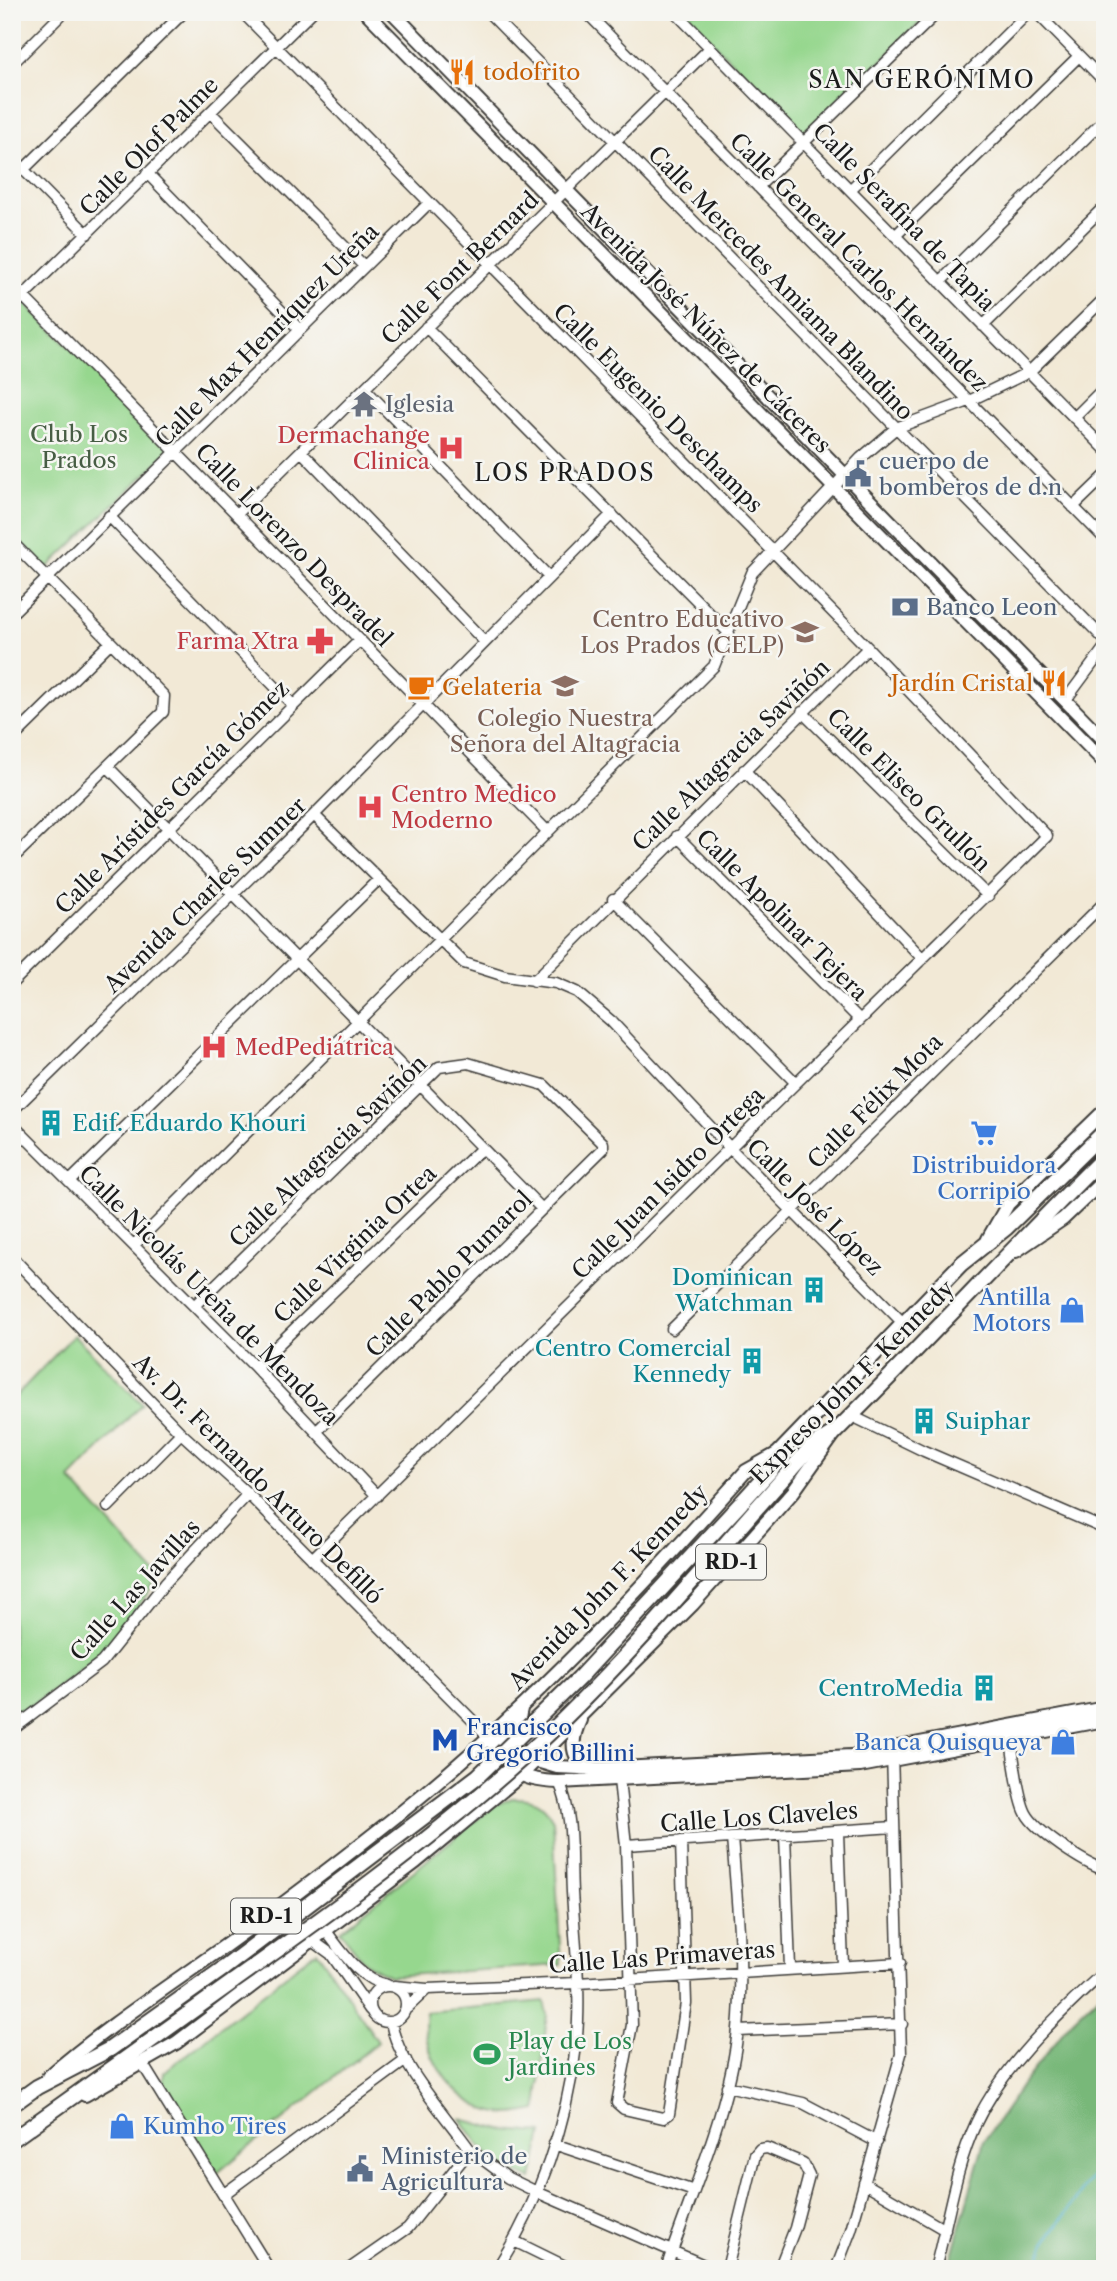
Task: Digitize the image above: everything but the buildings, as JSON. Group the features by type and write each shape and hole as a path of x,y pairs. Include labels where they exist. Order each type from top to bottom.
{"highway":[{"name":"Expreso John F. Kennedy","path":"12,2105 37,2087 110,2049 422,1821 487,1768 579,1678 771,1470 780,1452 903,1323 988,1239 1010,1224 1105,1131"},
{"name":"Expreso John F. Kennedy","path":"12,2140 374,1878 507,1771 631,1649 811,1447 835,1432 852,1416 967,1301 998,1263 1105,1156"}],"main road":[{"name":"Avenida José Núñez de Cáceres","path":"366,12 1105,763"},
{"name":"Avenida José Núñez de Cáceres","path":"392,12 1105,741"},
{"name":"RD-1","path":"988,1239 1008,1205 1105,1110"},
{"path":"998,1263 1063,1219 1105,1179"},
{"name":"RD-1","path":"52,2113 176,2043 326,1931 520,1776 733,1560 813,1468 835,1432"},
{"name":"Avenida John F. Kennedy","path":"37,2087 123,2017 305,1886 457,1764 521,1709 622,1607 746,1471 780,1452"},
{"path":"491,1733 506,1766 520,1776 544,1782 619,1780 834,1768 1105,1708"},
{"path":"521,1709 518,1723 527,1737 540,1743 554,1742"},
{"path":"583,1715 572,1745 577,1759 591,1770"},
{"path":"491,1733 520,1756 557,1767 591,1770 892,1755 1011,1739 1105,1720"},
{"path":"457,1764 481,1759 493,1765 500,1780 496,1795"},
{"path":"496,1795 544,1782"}],"street":[{"path":"12,64 64,12"},
{"path":"23,170 184,12"},
{"name":"Calle Eugenio Deschamps","path":"242,12 868,648 1045,833"},
{"name":"Calle Olof Palme","path":"12,307 312,12"},
{"name":"Calle Mercedes Amiama Blandino","path":"488,12 1105,640"},
{"name":"Calle General Carlos Hernández","path":"586,12 1105,539"},
{"name":"Calle Serafina de Tapia","path":"675,12 1105,449"},
{"path":"758,187 938,12"},
{"path":"850,190 1029,12"},
{"path":"1036,12 1105,82"},
{"name":"Calle Font Bernard","path":"237,514 710,48"},
{"path":"895,236 1079,56"},
{"path":"210,112 364,265"},
{"path":"940,282 1105,119"},
{"path":"12,158 87,234"},
{"path":"147,173 299,329"},
{"name":"Calle Max Henríquez Ureña","path":"12,613 429,203"},
{"path":"983,326 1105,206"},
{"name":"Calle Lorenzo Despradel","path":"12,285 548,832"},
{"path":"135,1244 356,1020 714,666 729,633 744,587 761,561 845,475 896,428 969,401 1029,372 1105,298"},
{"path":"426,327 729,633"},
{"path":"1074,418 1105,387"},
{"path":"365,390 549,577"},
{"path":"302,452 484,641"},
{"path":"1073,507 1105,476"},
{"name":"Avenida Charles Sumner","path":"12,1111 314,815 612,514"},
{"path":"109,516 293,705"},
{"path":"12,542 164,696 166,704 163,712 12,859"},
{"name":"Calle Arístides García Gómez","path":"12,983 360,640"},
{"path":"12,739 110,643"},
{"path":"1065,701 1105,647"},
{"name":"Calle Altagracia Saviñón","path":"534,981 613,899 868,648"},
{"name":"Calle Eliseo Grullón","path":"803,712 988,896"},
{"path":"108,767 542,1209"},
{"path":"744,770 923,959"},
{"name":"Calle José López","path":"314,815 464,963 482,972 556,983 577,992 611,1021 731,1149 903,1323"},
{"name":"Calle Juan Isidro Ortega","path":"312,1559 1046,839 1045,833"},
{"name":"Calle Apolinar Tejera","path":"677,836 860,1020"},
{"path":"70,1181 378,880"},
{"path":"613,899 796,1083"},
{"name":"Calle Félix Mota","path":"672,1329 1105,902"},
{"name":"Calle Altagracia Saviñón","path":"195,1306 439,1067 459,1063 535,1081 553,1092 603,1143"},
{"name":"Calle Nicolás Ureña de Mendoza","path":"12,1124 135,1244 377,1496"},
{"name":"Calle Pablo Pumarol","path":"317,1431 603,1149 603,1143"},
{"name":"Calle Virginia Ortea","path":"255,1367 482,1148"},
{"name":"Av. Dr. Fernando Arturo Defilló","path":"12,1257 181,1433 248,1494 491,1733"},
{"path":"852,1416 924,1451 1105,1529"},
{"path":"108,1507 181,1433"},
{"name":"Calle Las Javillas","path":"12,1730 102,1661 165,1583 248,1494"},
{"path":"1011,1739 1026,1813 1046,1834 1095,1867 1105,1870"},
{"path":"836,2269 877,2142 901,2054 892,1755"},
{"path":"619,1780 626,1845 632,2025 617,2103 624,2109 666,2118 669,2114 684,2024 681,1841"},
{"path":"497,2269 539,2193 566,2101 576,2044 578,1983 566,1805 559,1782"},
{"name":"Calle Los Claveles","path":"626,1845 838,1833 894,1827"},
{"path":"838,1833 842,1965"},
{"path":"785,1835 790,1968"},
{"path":"666,2269 727,2086 738,2031 740,1971 732,1838"},
{"name":"Calle Las Primaveras","path":"326,1931 357,1969 377,1983 427,1989 578,1983 900,1963"},
{"path":"313,1941 331,1954 372,2014 381,2021 391,2022 401,2017 427,1989"},
{"path":"935,2269 965,2154 977,2123 995,2092 1051,2023 1105,1971"},
{"path":"372,2014 372,1995 391,1986 406,1997 407,2008"},
{"path":"391,2022 394,2040 406,2060 470,2150 508,2178 713,2269"},
{"path":"738,2031 902,2024"},
{"path":"224,2194 406,2060"},
{"path":"142,2063 269,2269"},
{"path":"727,2086 803,2103 877,2142"},
{"path":"554,2144 694,2191"},
{"path":"727,2269 755,2155 760,2148 766,2148 803,2162 809,2175 795,2228 779,2269"},
{"path":"349,2269 396,2240 470,2150"},
{"path":"864,2183 945,2230"},
{"path":"514,2241 558,2266 572,2269"}],"green space":[{"path":"683,12 931,12 805,137"},
{"name":"Club Los Prados","path":"24,302 173,448 46,569 12,535 12,314"},
{"path":"74,1335 142,1404 70,1479 159,1578 105,1650 12,1721 12,1400"},
{"path":"512,1798 537,1802 553,1820 561,1965 389,1976 366,1964 340,1931 495,1805"},
{"path":"317,1951 378,2042 216,2174 163,2085 164,2072"},
{"path":"1105,1989 1105,2269 948,2269 984,2141 1022,2085 1071,2022"},
{"name":"Play de Los Jardines","path":"544,2001 547,2014 537,2110 510,2114 492,2112 460,2094 436,2064 425,2030 426,2012"},
{"path":"461,2119 502,2130 542,2133 532,2179 498,2163"}],"waterway":[{"path":"1036,2269 1046,2241 1105,2159"}],"place":[{"name":"todofrito","path":"462,72"},
{"name":"Iglesia","path":"364,404"},
{"name":"Dermachange Clinica","path":"451,448"},
{"name":"cuerpo de bomberos de d.n","path":"858,474"},
{"name":"Banco Leon","path":"905,607"},
{"name":"Centro Educativo Los Prados (CELP)","path":"805,632"},
{"name":"Farma Xtra","path":"320,641"},
{"name":"Jardín Cristal","path":"1054,683"},
{"name":"Colegio Nuestra Señora del Altagracia","path":"565,686"},
{"name":"Gelateria","path":"421,687"},
{"name":"Centro Medico Moderno","path":"370,807"},
{"name":"MedPediátrica","path":"214,1047"},
{"name":"Edif. Eduardo Khouri","path":"51,1123"},
{"name":"Distribuidora Corripio","path":"984,1133"},
{"name":"Dominican Watchman","path":"814,1290"},
{"name":"Antilla Motors","path":"1072,1310"},
{"name":"Centro Comercial Kennedy","path":"752,1361"},
{"name":"Suiphar","path":"924,1421"},
{"name":"CentroMedia","path":"984,1688"},
{"name":"Francisco Gregorio Billini","path":"445,1740"},
{"name":"Banca Quisqueya","path":"1063,1742"},
{"name":"Play de Los Jardines","path":"487,2054"},
{"name":"Kumho Tires","path":"122,2126"},
{"name":"Ministerio de Agricultura","path":"360,2169"}],"district":[{"name":"SAN GERÓNIMO","path":"922,80"},
{"name":"LOS PRADOS","path":"565,473"}]}
